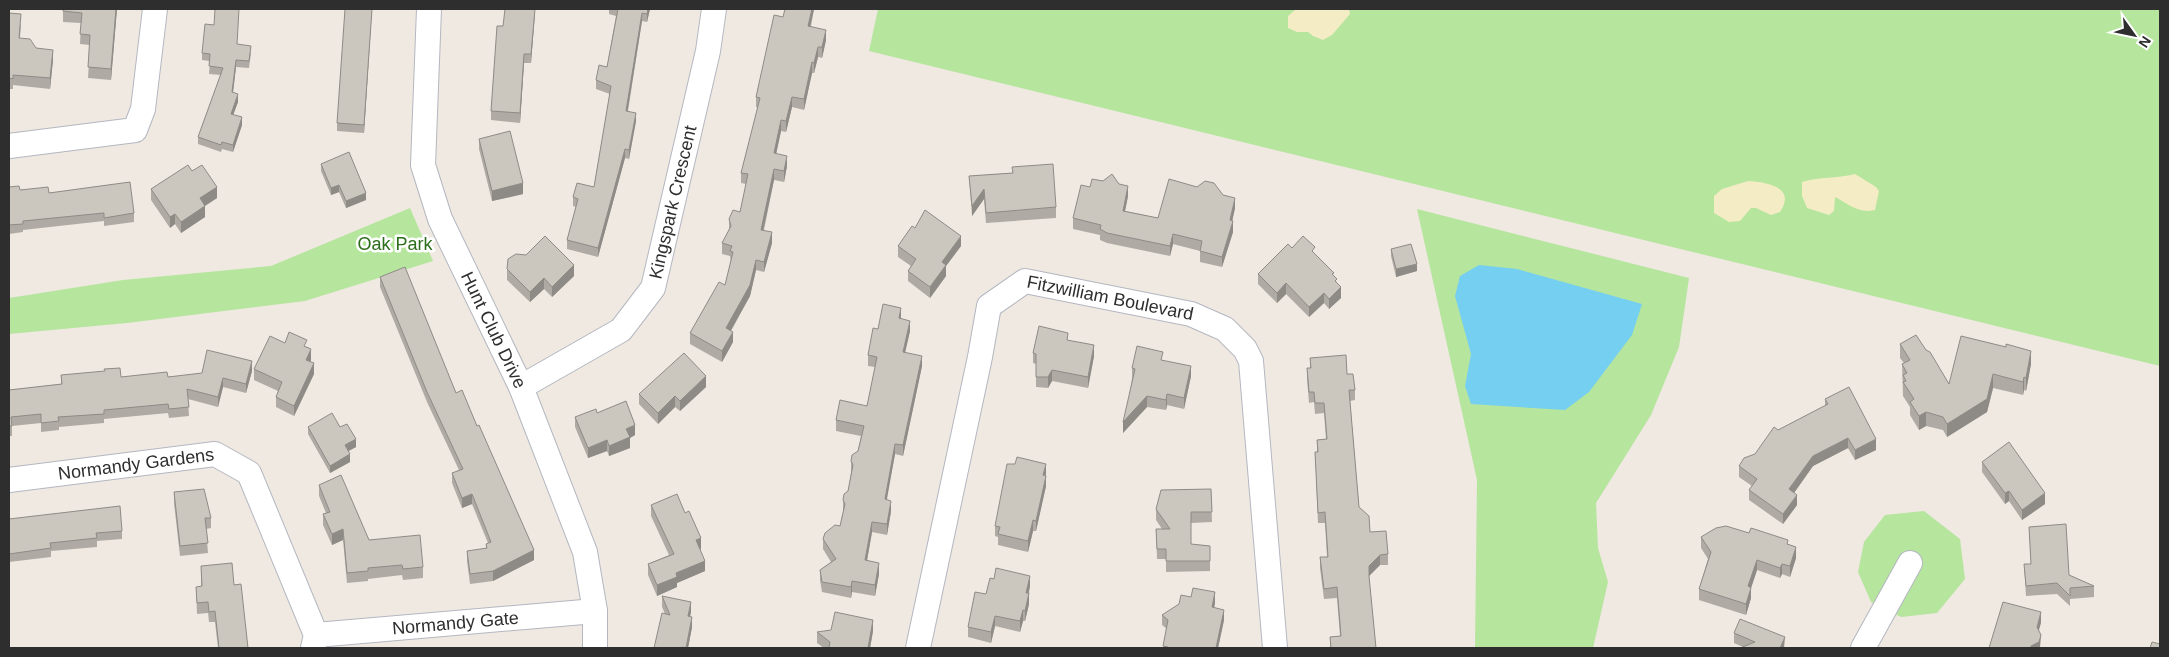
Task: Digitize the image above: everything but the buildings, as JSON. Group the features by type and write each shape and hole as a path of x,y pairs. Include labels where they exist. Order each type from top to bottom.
{"street":[{"path":"9,146 135,130 143,109 155,9"},
{"name":"Hunt Club Drive","path":"429,9 423,165 440,218 521,387 585,552 595,611 595,648"},
{"name":"Kingspark Crescent","path":"521,387 621,330 653,288 708,51 714,9"},
{"name":"Fitzwilliam Boulevard","path":"918,648 980,357 989,306 1025,281 1191,314 1225,329 1244,348 1250,361 1275,648"},
{"name":"Normandy Gardens","path":"9,480 215,454 249,473 315,642"},
{"path":"1863,648 1910,563"},
{"name":"Normandy Gate","path":"315,642 595,611"}],"green space":[{"path":"878,9 2160,9 2160,366 869,51"},
{"name":"Oak Park","path":"410,208 433,261 305,301 127,323 9,334 9,298 123,280 271,266"},
{"path":"1417,209 1689,278 1679,347 1651,415 1596,503 1598,548 1608,582 1593,648 1475,648 1477,480"},
{"path":"1924,511 1960,539 1965,579 1937,613 1901,617 1871,602 1858,572 1864,542 1885,515"}],"sand":[{"path":"1296,9 1349,9 1350,14 1332,35 1323,40 1308,32 1297,32 1288,28 1288,16"},
{"path":"1855,174 1876,187 1879,191 1875,210 1864,211 1835,197 1834,211 1829,215 1807,208 1802,196 1802,182"},
{"path":"1748,181 1771,185 1782,191 1785,197 1780,212 1771,215 1756,208 1751,208 1740,221 1729,222 1714,213 1714,196 1722,189"}],"water":[{"path":"1479,265 1517,269 1642,304 1632,335 1589,392 1565,410 1471,404 1465,386 1471,354 1455,296 1460,276"}]}
